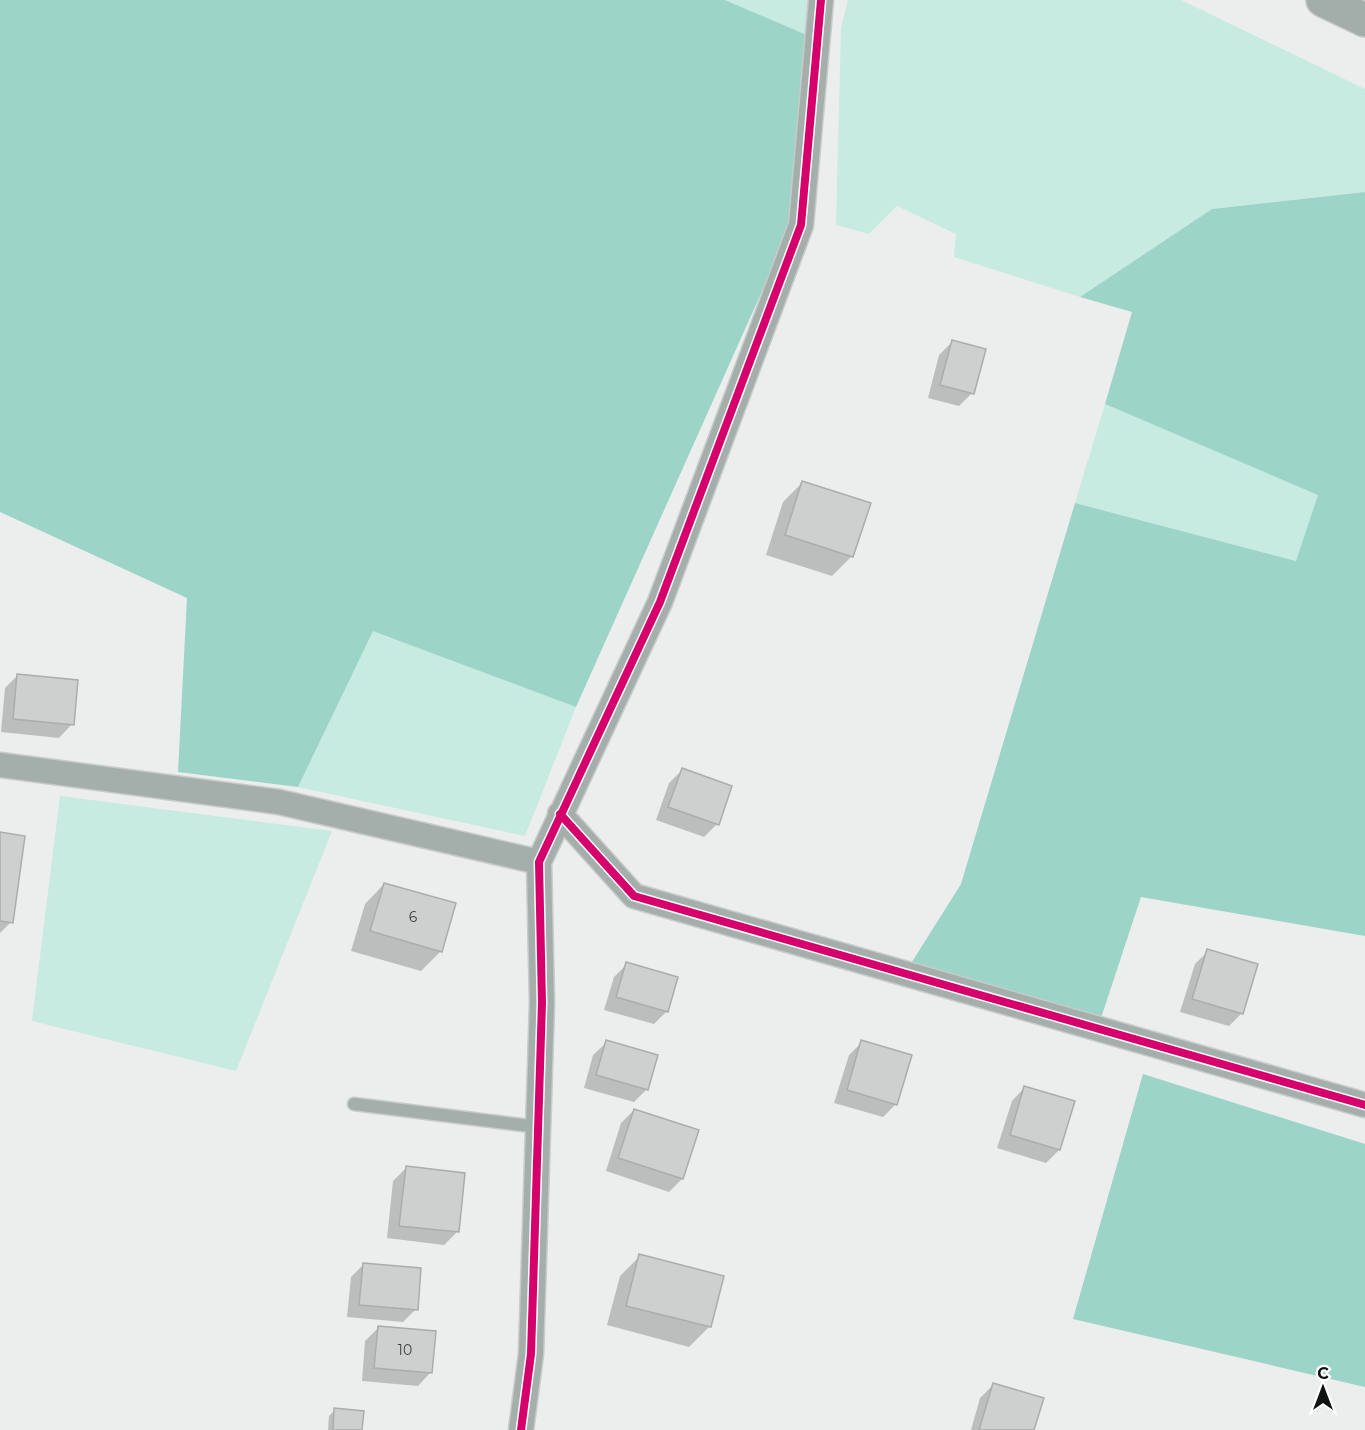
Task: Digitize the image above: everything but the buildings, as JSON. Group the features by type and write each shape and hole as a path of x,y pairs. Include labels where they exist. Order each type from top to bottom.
{"highway":[{"path":"1323,0 1365,20"}],"street":[{"path":"521,1430 531,1354 542,1004 539,862 660,602 801,225 821,0"},
{"path":"0,765 279,802 539,862"},
{"path":"560,814 634,896 1365,1105"}],"lane":[{"path":"354,1104 538,1127"}],"green space":[{"path":"0,0 725,0 809,36 793,222 576,707 373,631 298,787 178,772 187,598 0,512"},
{"path":"725,0 816,0 809,36"},
{"path":"848,0 1181,0 1365,89 1365,192 1212,209 1080,297 954,257 956,234 897,206 869,234 836,225 841,28"},
{"path":"1365,192 1365,936 1141,897 1100,1021 905,973 961,884 1075,503 1296,561 1318,495 1105,404 1132,312 1080,297 1212,209"},
{"path":"1105,404 1319,495 1296,561 1075,503"},
{"path":"373,630 576,707 525,836 298,787"},
{"path":"60,796 332,831 236,1071 32,1021"},
{"path":"1143,1074 1365,1144 1365,1387 1073,1319"}],"cycle path":[{"path":"521,1430 531,1354 542,1003 539,862 660,602 801,225 821,0"},
{"path":"560,814 634,896 1365,1105"}]}
